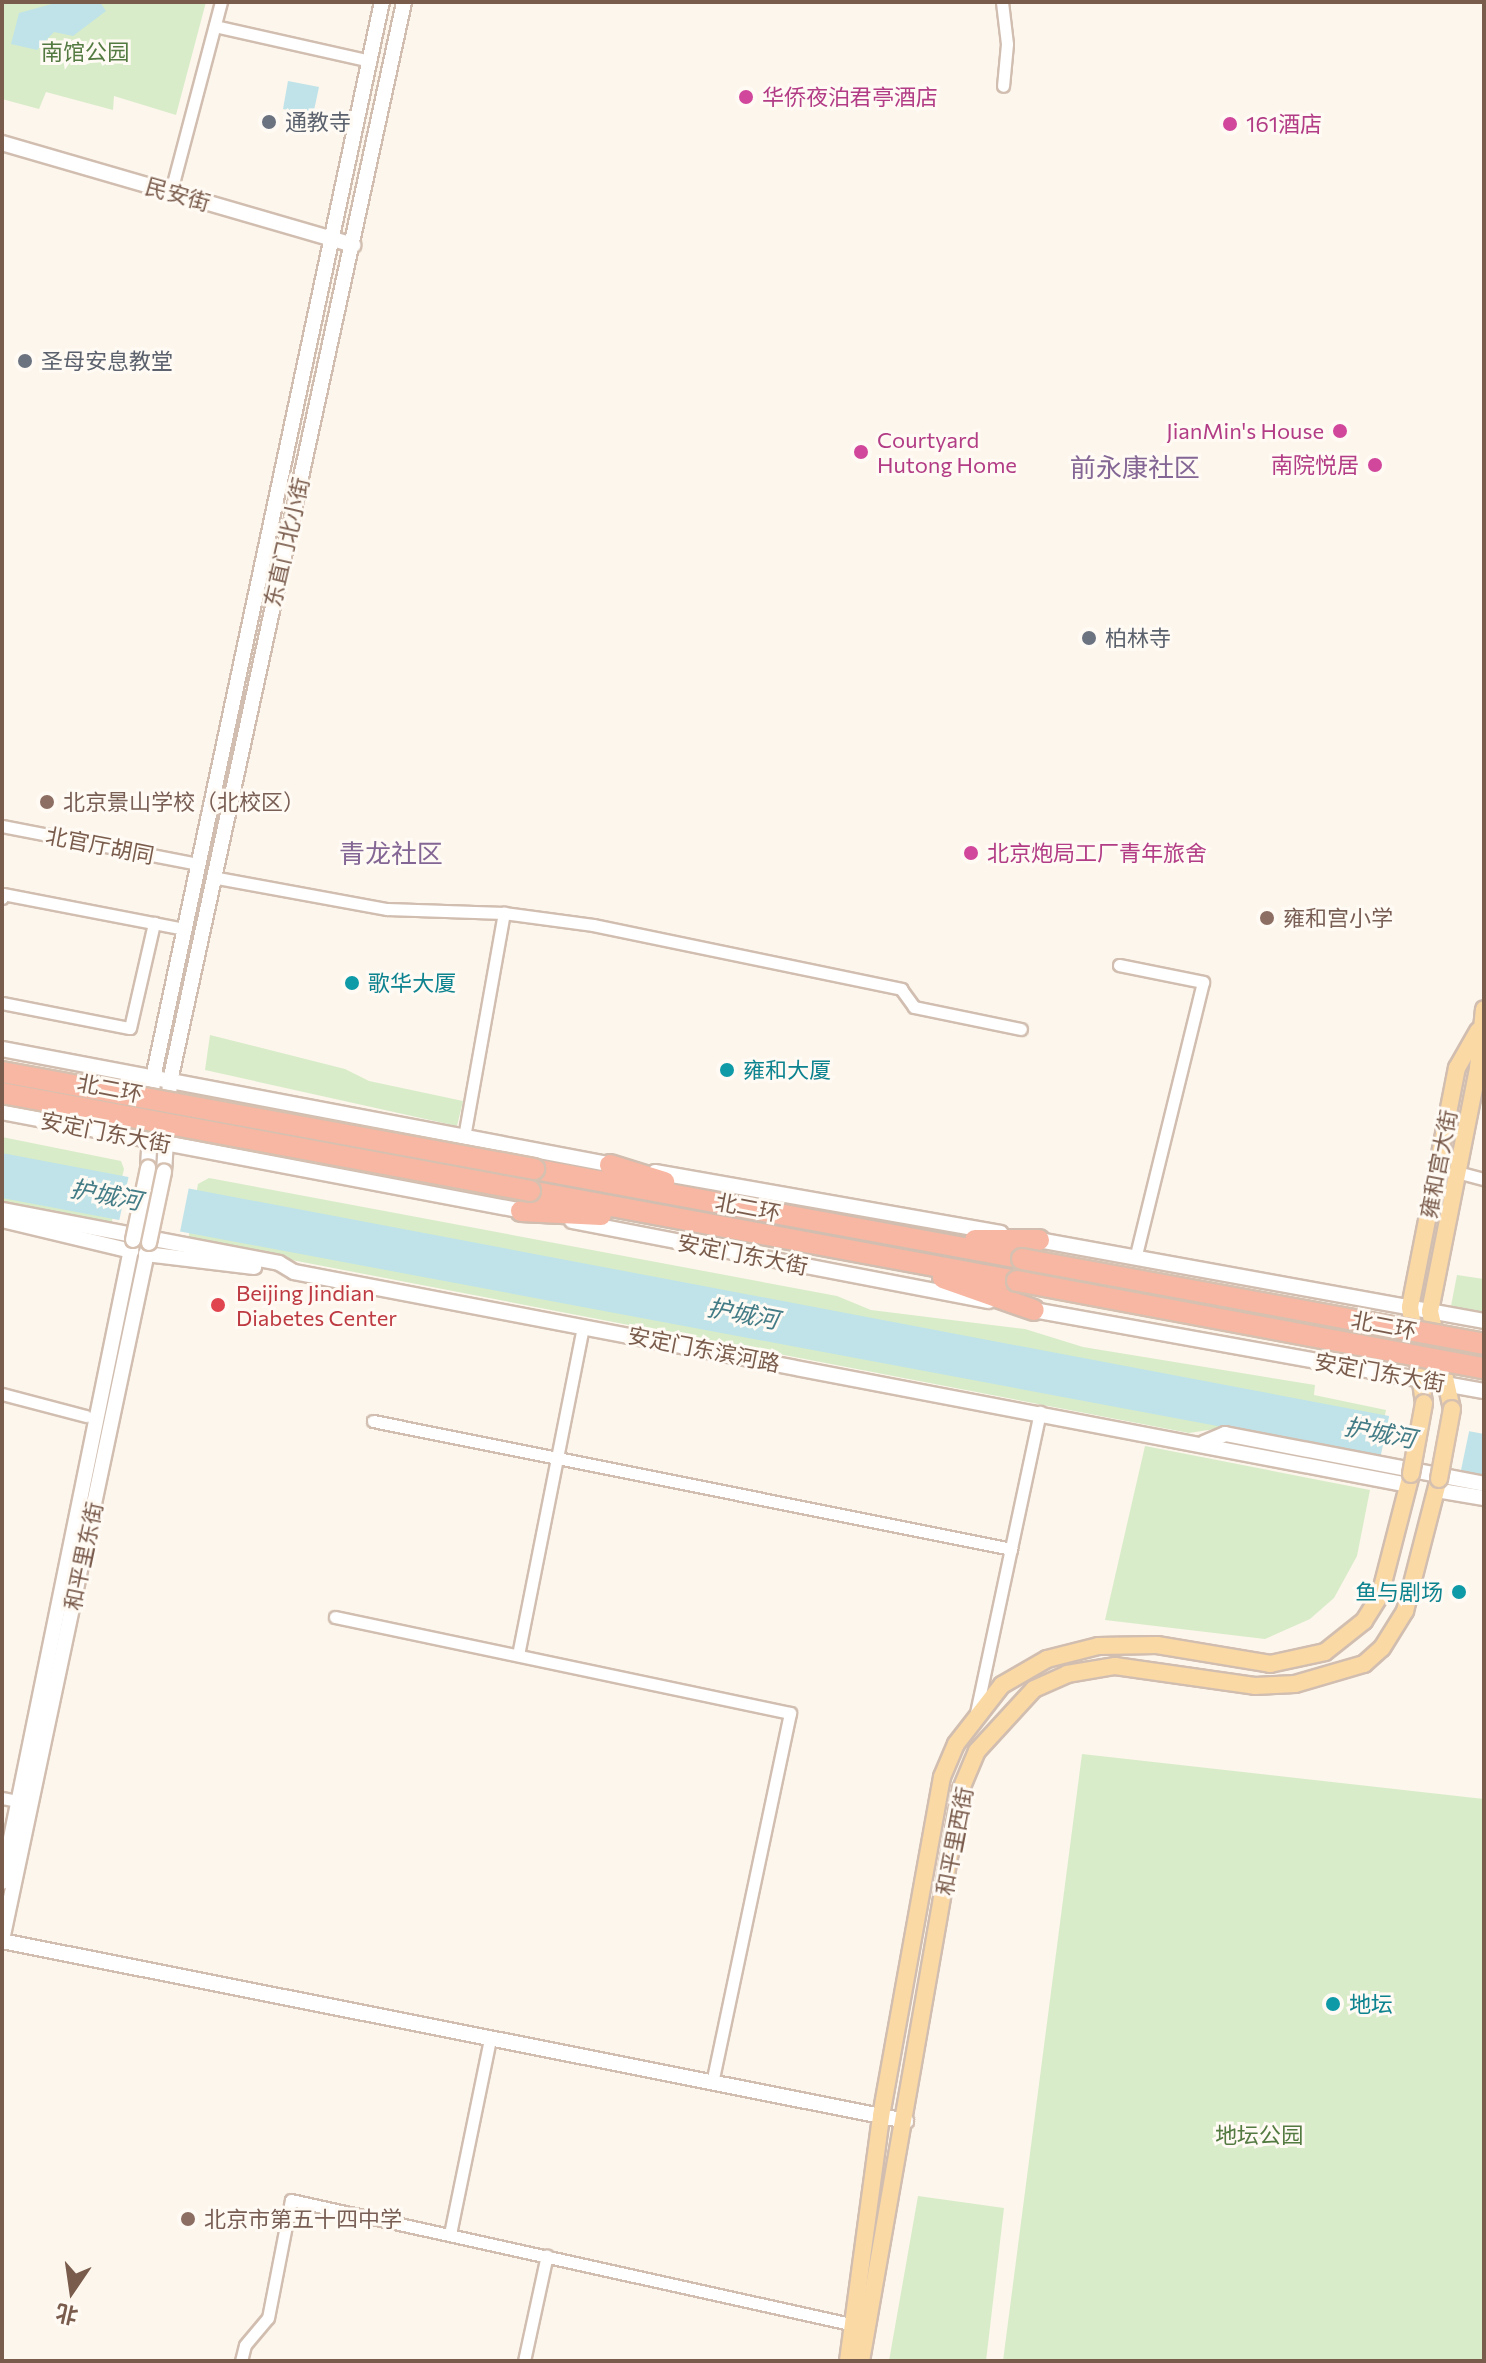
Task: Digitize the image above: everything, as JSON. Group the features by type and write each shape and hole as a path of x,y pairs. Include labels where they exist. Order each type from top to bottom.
{"highway":[{"name":"北二环","path":"2,1072 1484,1344"},
{"name":"北二环","path":"2,1093 1484,1368"},
{"path":"610,1165 736,1206"},
{"path":"521,1211 679,1218"},
{"path":"921,1240 1039,1240"},
{"path":"886,1258 1034,1310"}],"main road":[{"name":"雍和宫大街","path":"1430,1311 1484,1009"},
{"name":"雍和宫大街","path":"1424,1403 1410,1307 1457,1068 1481,1027"},
{"path":"1430,1311 1447,1384"},
{"name":"和平里西街","path":"861,2361 906,2121 961,1789 977,1751 1000,1720 1034,1689 1067,1674 1115,1666 1255,1686 1295,1684 1364,1664 1382,1648 1405,1611 1438,1485 1452,1409 1447,1384"},
{"name":"和平里西街","path":"848,2361 881,2116 942,1777 976,1714 1002,1685 1047,1659 1098,1646 1157,1645 1270,1664 1325,1652 1364,1621 1380,1595 1409,1480 1424,1403"}],"street":[{"path":"171,191 221,2"},
{"name":"东直门北小街","path":"152,1141 153,1078 382,2"},
{"name":"东直门北小街","path":"168,1144 170,1081 212,877 354,245 404,2"},
{"path":"1002,2 1007,44 1003,86"},
{"path":"215,26 370,61"},
{"name":"民安街","path":"2,143 354,245"},
{"path":"234,689 251,693"},
{"name":"北官厅胡同","path":"2,826 197,864"},
{"path":"212,877 387,909 504,913 593,925 901,989 914,1007 1021,1029"},
{"path":"2,898 3,894 184,929"},
{"path":"464,1137 504,913"},
{"path":"2,1003 130,1028 154,923"},
{"path":"1119,965 1203,982 1135,1258"},
{"path":"2,1049 610,1165 1484,1321"},
{"path":"115,1135 126,1073"},
{"path":"248,1160 260,1098"},
{"name":"安定门东大街","path":"2,1112 1034,1310 1484,1391"},
{"path":"392,1187 403,1125"},
{"name":"和平里东街","path":"2,1882 152,1141"},
{"name":"和平里东街","path":"2,1941 168,1144"},
{"path":"1457,1172 1484,1179"},
{"name":"安定门东滨河路","path":"2,1210 279,1263 294,1272 1409,1480"},
{"path":"2,1220 132,1245"},
{"path":"148,1249 294,1272"},
{"path":"1100,1321 1114,1254"},
{"path":"518,1655 583,1326"},
{"path":"2,1394 86,1416"},
{"path":"976,1714 1040,1412"},
{"path":"373,1421 1011,1549"},
{"path":"1204,1443 1225,1434 1484,1484"},
{"path":"1438,1485 1484,1498"},
{"path":"335,1617 790,1713 712,2083"},
{"path":"2,1798 18,1801"},
{"path":"2,1941 906,2121"},
{"path":"450,2234 490,2039"},
{"path":"241,2361 245,2345 268,2318 291,2200 855,2325"},
{"path":"524,2361 547,2255"}],"green space":[{"name":"南馆公园","path":"2,2 206,2 176,115 114,96 113,110 46,92 39,109 2,99"},
{"path":"210,1035 345,1069 369,1081 463,1101 457,1126 205,1070"},
{"path":"2,1137 121,1161 124,1169 111,1225 2,1202"},
{"path":"209,1178 837,1296 871,1310 1025,1329 1083,1347 1315,1385 1314,1395 1386,1410 1376,1458 1221,1428 1189,1433 188,1240 198,1184"},
{"path":"1457,1275 1484,1279 1484,1313 1451,1306"},
{"path":"1145,1446 1370,1490 1357,1556 1334,1598 1310,1619 1265,1639 1105,1620"},
{"name":"地坛公园","path":"1082,1754 1484,1799 1484,2361 1003,2361"},
{"path":"918,2196 1004,2208 986,2361 889,2361"}],"water":[{"path":"59,2 100,2 106,11 73,36 54,32 37,50 11,44 19,13"},
{"path":"288,81 319,87 313,115 283,109"},
{"name":"护城河","path":"2,1153 1484,1434 1484,1476 2,1198"}],"pier":[{"path":"129,1175 189,1187 179,1237 118,1226"},
{"path":"1390,1412 1470,1427 1460,1475 1380,1459"}],"place":[{"name":"华侨夜泊君亭酒店","path":"746,97"},
{"name":"通教寺","path":"269,122"},
{"name":"161酒店","path":"1230,124"},
{"name":"圣母安息教堂","path":"25,361"},
{"name":"JianMin's House","path":"1340,431"},
{"name":"Courtyard Hutong Home","path":"861,452"},
{"name":"南院悦居","path":"1375,465"},
{"name":"柏林寺","path":"1089,638"},
{"name":"北京景山学校（北校区）","path":"47,802"},
{"name":"北京炮局工厂青年旅舍","path":"971,853"},
{"name":"雍和宫小学","path":"1267,918"},
{"name":"歌华大厦","path":"352,983"},
{"name":"雍和大厦","path":"727,1070"},
{"name":"Beijing Jindian Diabetes Center","path":"218,1305"},
{"name":"鱼与剧场","path":"1459,1592"},
{"name":"地坛","path":"1333,2004"},
{"name":"北京市第五十四中学","path":"188,2219"}],"district":[{"name":"前永康社区","path":"1135,467"},
{"name":"青龙社区","path":"391,853"}]}
